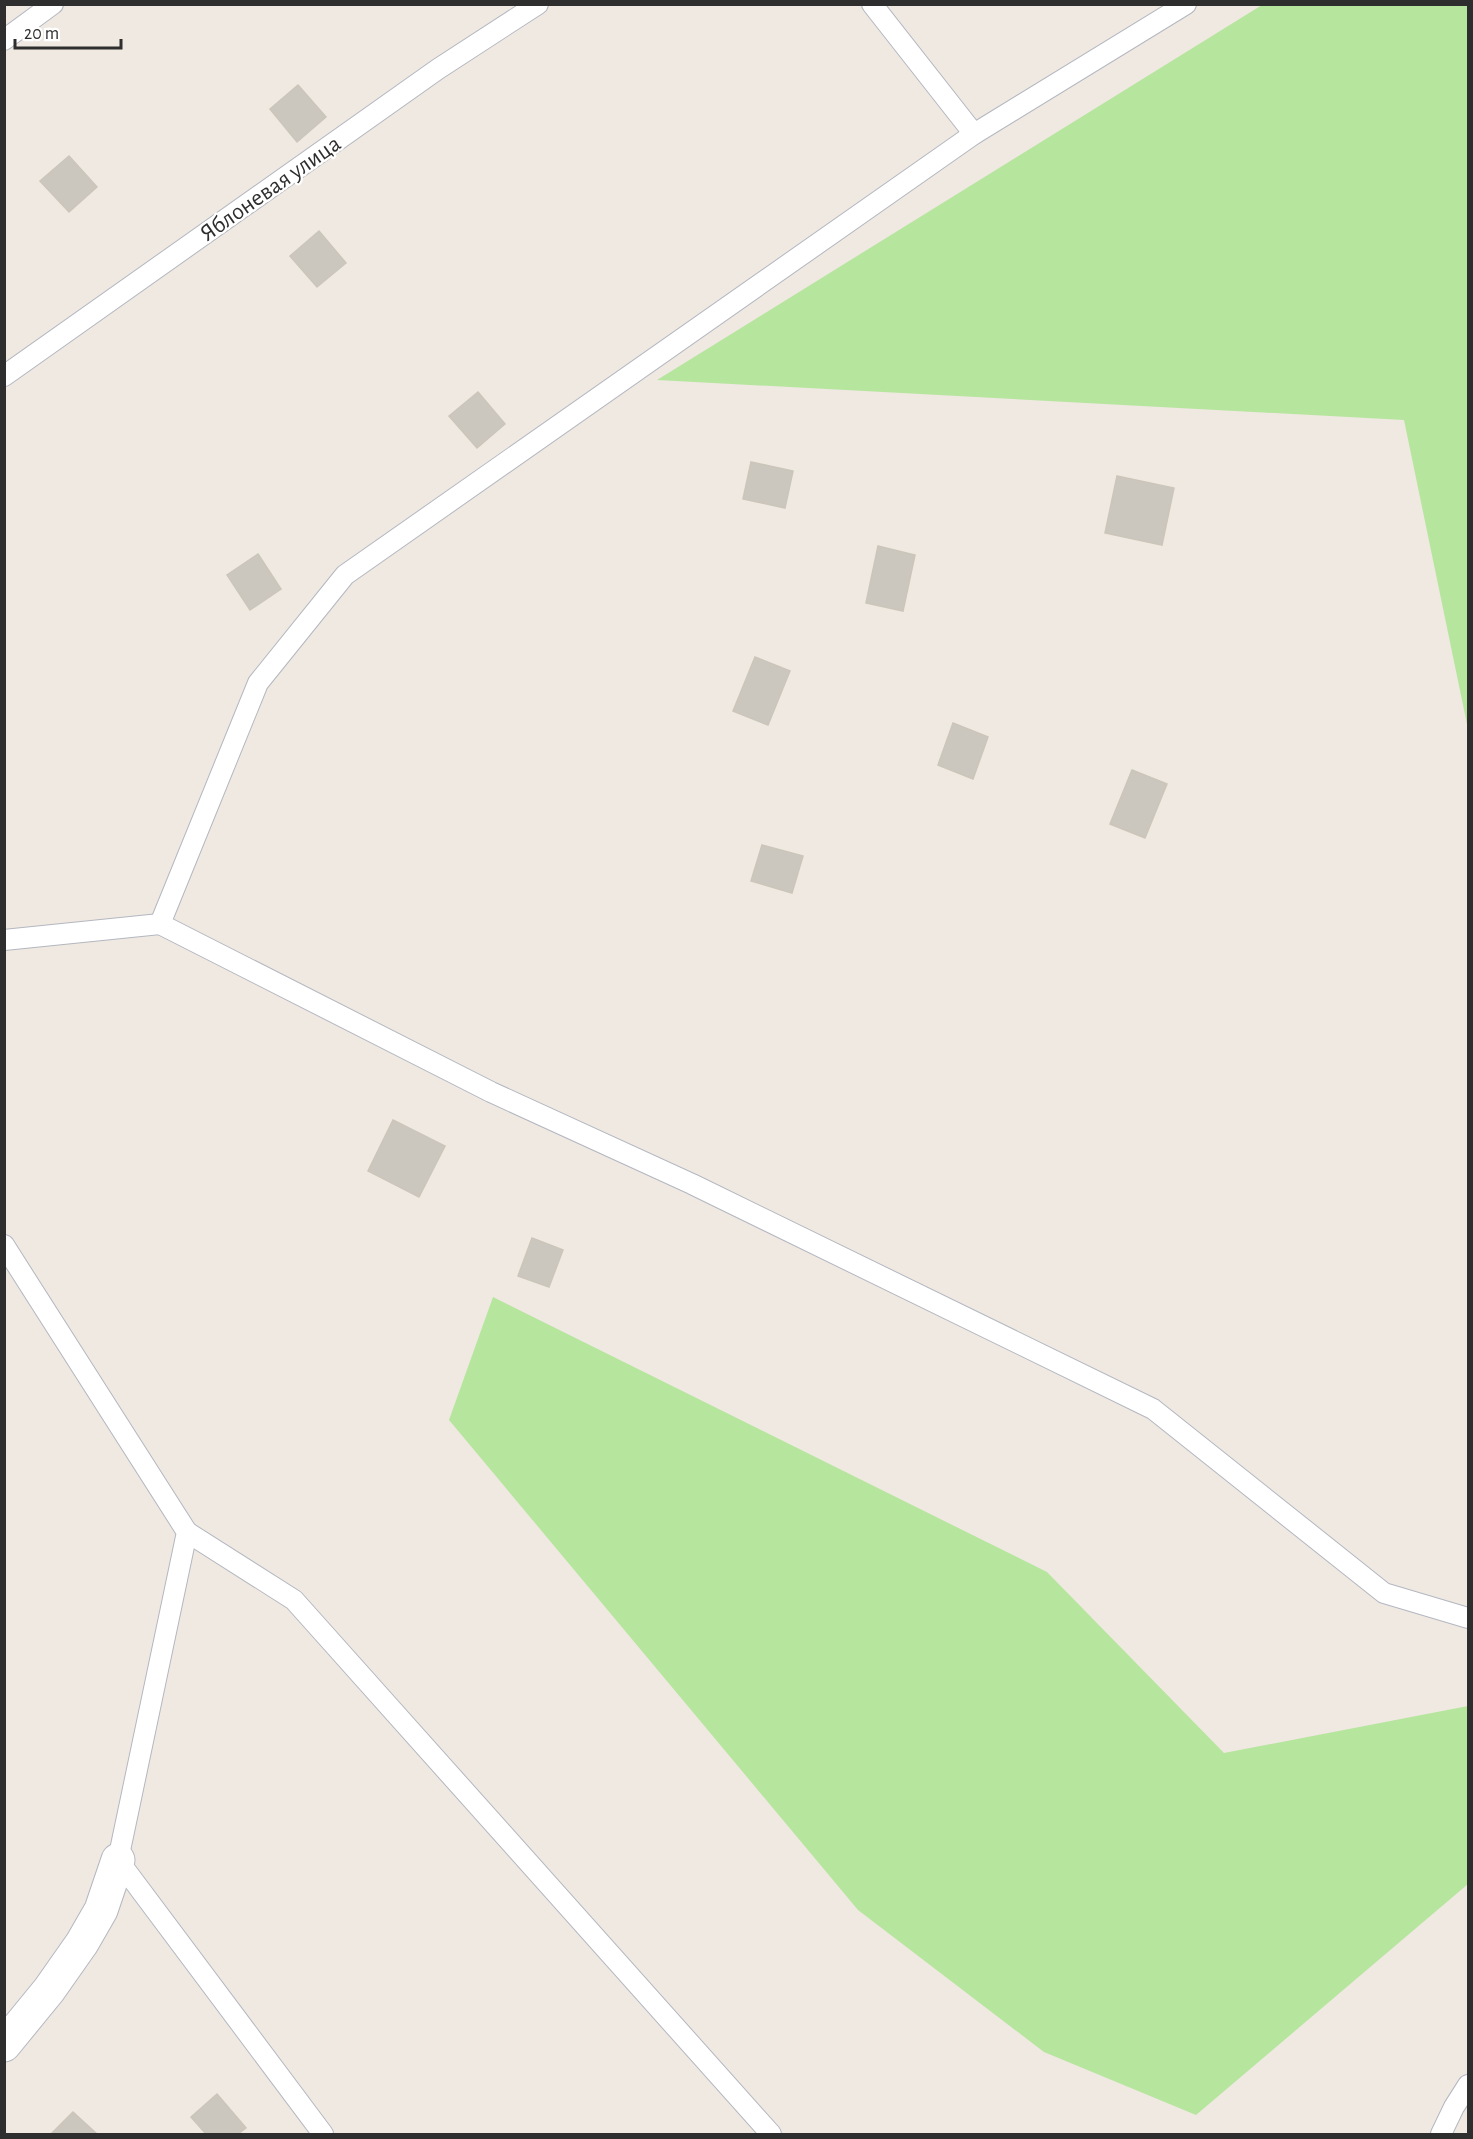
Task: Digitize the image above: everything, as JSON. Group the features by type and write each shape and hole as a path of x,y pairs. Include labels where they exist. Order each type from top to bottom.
{"street":[{"path":"8,2035 49,1990 82,1943 101,1911 118,1860"}],"lane":[{"path":"4,40 53,4"},
{"name":"Яблоневая улица","path":"4,376 438,69 538,4"},
{"path":"872,4 974,134"},
{"path":"159,924 258,683 345,575 974,134 1186,4"},
{"path":"4,940 159,924 491,1092 692,1184 1153,1409 1384,1593 1468,1618"},
{"path":"4,1245 187,1532 294,1600 771,2134"},
{"path":"187,1532 118,1860 323,2134"},
{"path":"1441,2134 1468,2085"}],"green space":[{"path":"1262,5 1468,5 1468,729 1404,420 657,380"},
{"path":"493,1297 1047,1572 1224,1753 1468,1706 1468,1884 1196,2115 1044,2052 858,1910 449,1420"}],"building":[{"path":"298,85 326,117 297,142 270,109"},
{"path":"69,156 97,187 69,212 40,181"},
{"path":"319,231 346,263 317,287 290,256"},
{"path":"478,392 505,424 477,448 449,416"},
{"path":"751,462 793,471 785,508 743,499"},
{"path":"1117,476 1174,488 1162,545 1105,533"},
{"path":"878,546 915,555 903,611 866,603"},
{"path":"258,554 281,589 250,610 227,575"},
{"path":"755,657 790,671 768,725 733,711"},
{"path":"953,723 988,737 973,779 938,765"},
{"path":"1132,770 1167,784 1145,838 1110,824"},
{"path":"762,845 803,856 792,893 751,881"},
{"path":"393,1120 445,1146 419,1197 368,1171"},
{"path":"532,1238 563,1250 549,1287 518,1276"},
{"path":"217,2094 246,2128 238,2134 206,2134 191,2117"},
{"path":"73,2112 97,2134 51,2134"}]}
